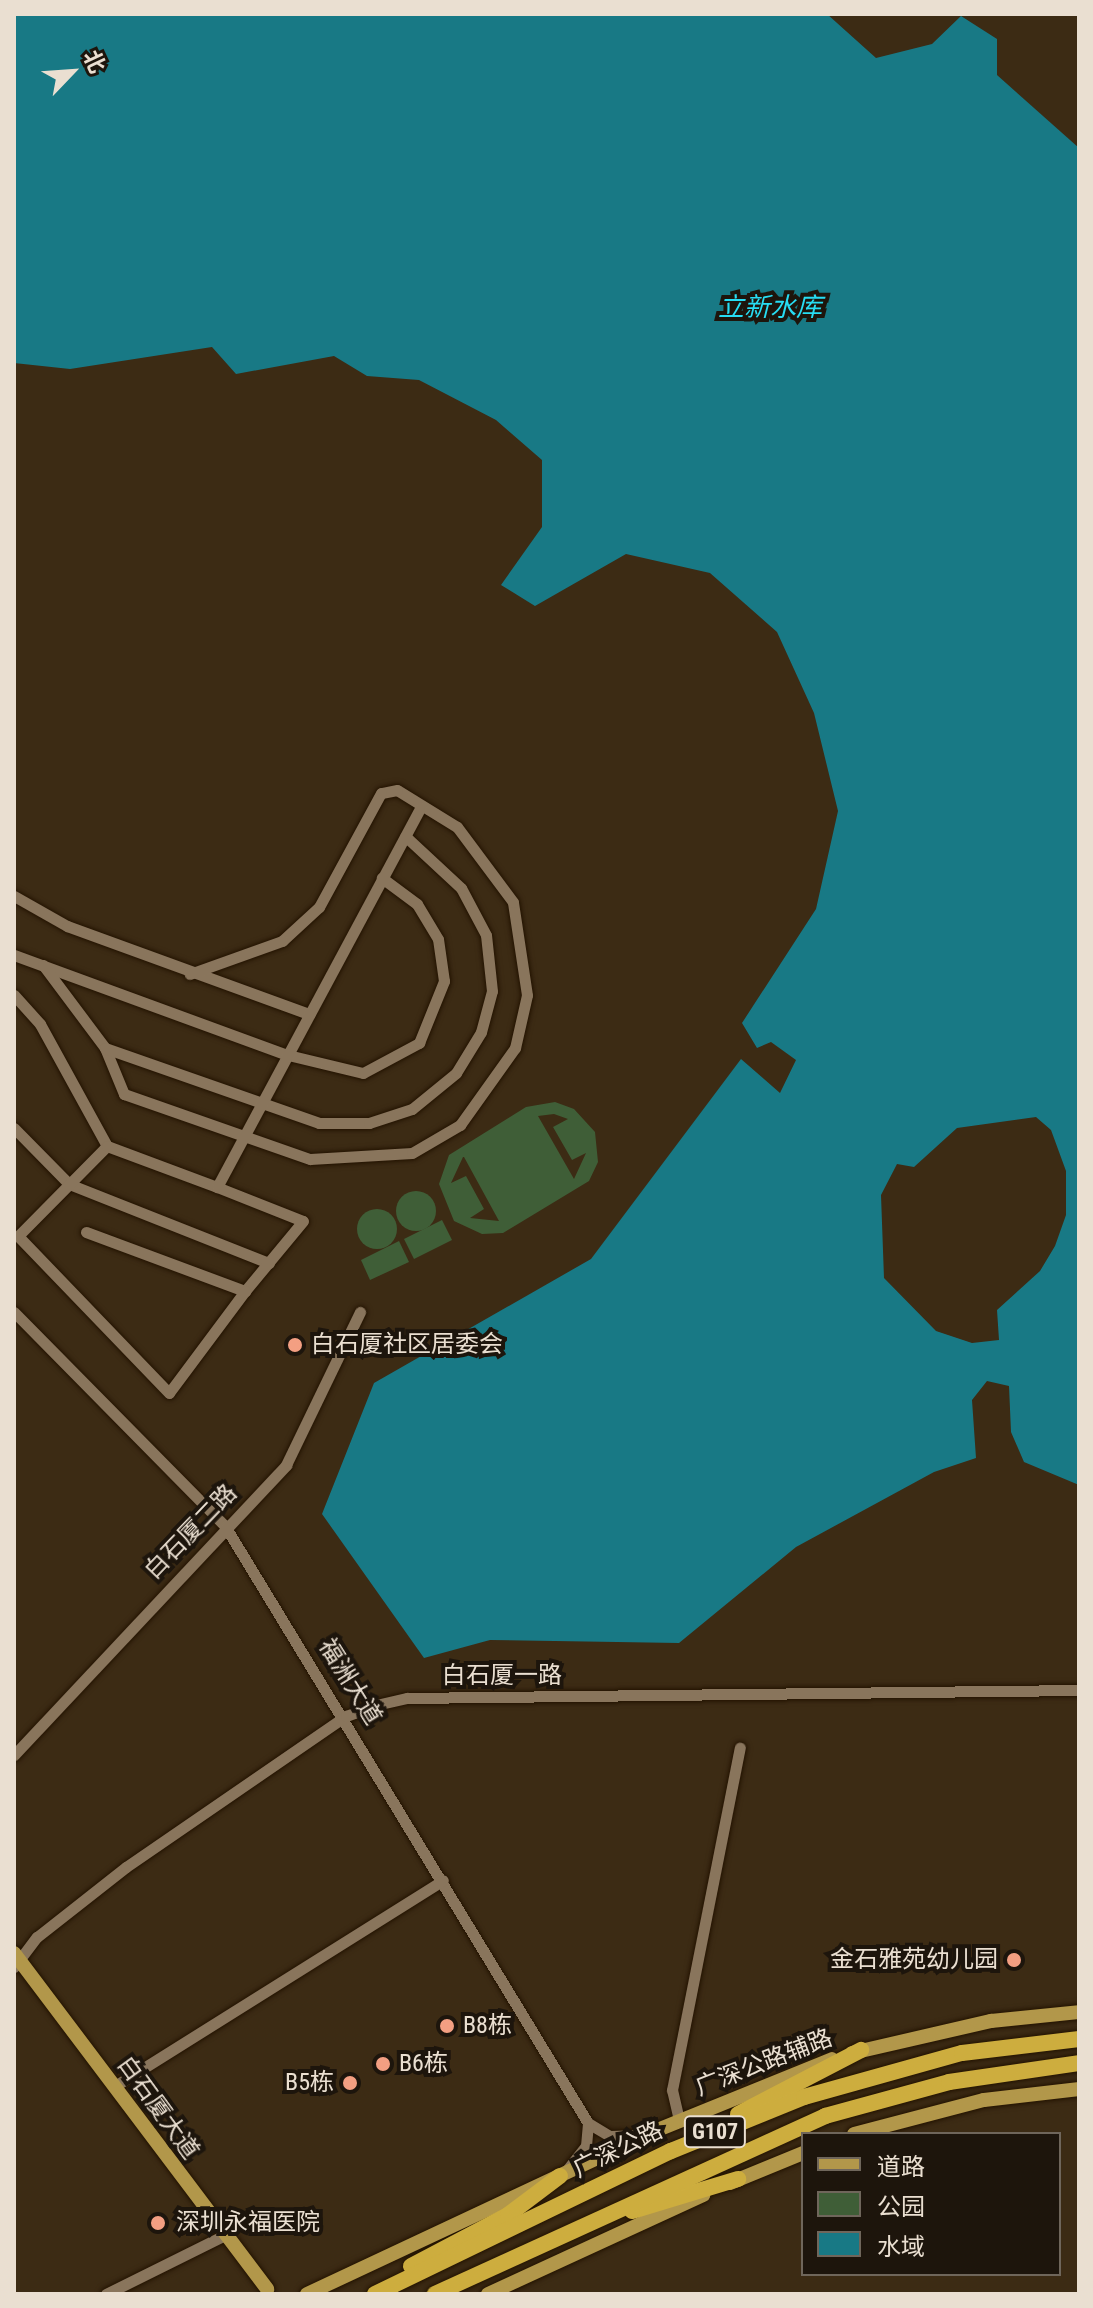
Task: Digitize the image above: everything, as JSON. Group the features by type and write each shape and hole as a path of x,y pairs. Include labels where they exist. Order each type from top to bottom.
{"highway":[{"name":"广深公路","path":"375,2294 671,2151 804,2097 912,2064 1079,2039"},
{"path":"671,2151 861,2050"},
{"name":"G107","path":"435,2294 825,2116 949,2082 1079,2063"},
{"path":"375,2294 560,2176"},
{"path":"585,2224 738,2179"}],"main road":[{"name":"白石厦大道","path":"16,1959 115,2086 223,2236 267,2289"},
{"name":"广深公路辅路","path":"307,2294 679,2120 861,2050 991,2021 1079,2012"},
{"path":"862,2132 984,2100 1079,2089"},
{"path":"488,2294 738,2179 801,2154"}],"street":[{"path":"43,965 105,1048 124,1094 310,1159 412,1153 460,1125 515,1048 527,995 513,902 457,827 397,790 381,793 319,907 282,941 190,974"},
{"path":"217,1187 421,807"},
{"path":"105,1048 319,1123 369,1123 423,1100 456,1073 481,1032 492,991 486,935 461,888 405,836"},
{"path":"14,955 288,1055 363,1073 419,1043 436,1015 444,981 438,939 417,904 382,878"},
{"path":"14,896 67,926 190,974 309,1014"},
{"path":"16,1001 107,1146 303,1221 245,1291 169,1393 18,1236 107,1146"},
{"path":"14,1128 69,1184 269,1263"},
{"path":"86,1232 245,1291"},
{"name":"福洲大道","path":"14,1312 225,1526 346,1716 588,2123"},
{"name":"白石厦二路","path":"14,1755 225,1526 286,1465 360,1312"},
{"name":"白石厦一路","path":"16,1959 126,1867 346,1716 407,1698 1079,1690"},
{"path":"679,2120 672,2090 740,1748"},
{"path":"115,2086 443,1880"},
{"path":"560,2176 586,2146 588,2123 620,2137 655,2131"},
{"path":"106,2294 223,2236"}],"green space":[{"path":"555,1102 574,1109 595,1132 598,1162 589,1181 503,1233 482,1234 454,1221 439,1184 449,1155 526,1107","holes":["554,1114 568,1119 553,1127 572,1160 586,1153 574,1179 538,1116","464,1157 499,1221 470,1218 484,1209 466,1176 451,1183"]},
{"path":"416,1191 430,1197 436,1211 430,1225 416,1231 402,1225 396,1211 402,1197"},
{"path":"377,1209 391,1215 397,1229 391,1243 377,1249 363,1243 357,1229 363,1215"},
{"path":"442,1220 452,1240 414,1259 404,1239"},
{"path":"399,1241 409,1262 370,1280 361,1260"}],"water":[{"name":"立新水库","path":"14,14 827,14 876,58 932,44 961,16 997,39 997,75 1079,148 1079,1485 1024,1462 1011,1432 1009,1386 987,1381 972,1400 976,1458 934,1472 796,1547 679,1643 490,1640 424,1658 322,1514 374,1383 591,1259 741,1059 780,1093 796,1060 771,1042 757,1048 742,1023 816,909 838,811 814,713 777,632 710,573 626,554 535,606 501,585 542,527 542,460 496,420 419,380 367,376 334,356 236,374 212,347 70,369 14,363","holes":["1036,1117 1051,1130 1066,1171 1066,1215 1055,1246 1040,1271 997,1310 999,1340 972,1343 936,1331 884,1278 881,1195 897,1164 914,1167 957,1128"]}],"place":[{"name":"白石厦社区居委会","path":"295,1345"},
{"name":"金石雅苑幼儿园","path":"1014,1960"},
{"name":"B8栋","path":"447,2026"},
{"name":"B6栋","path":"383,2064"},
{"name":"B5栋","path":"350,2083"},
{"name":"深圳永福医院","path":"158,2223"}]}
